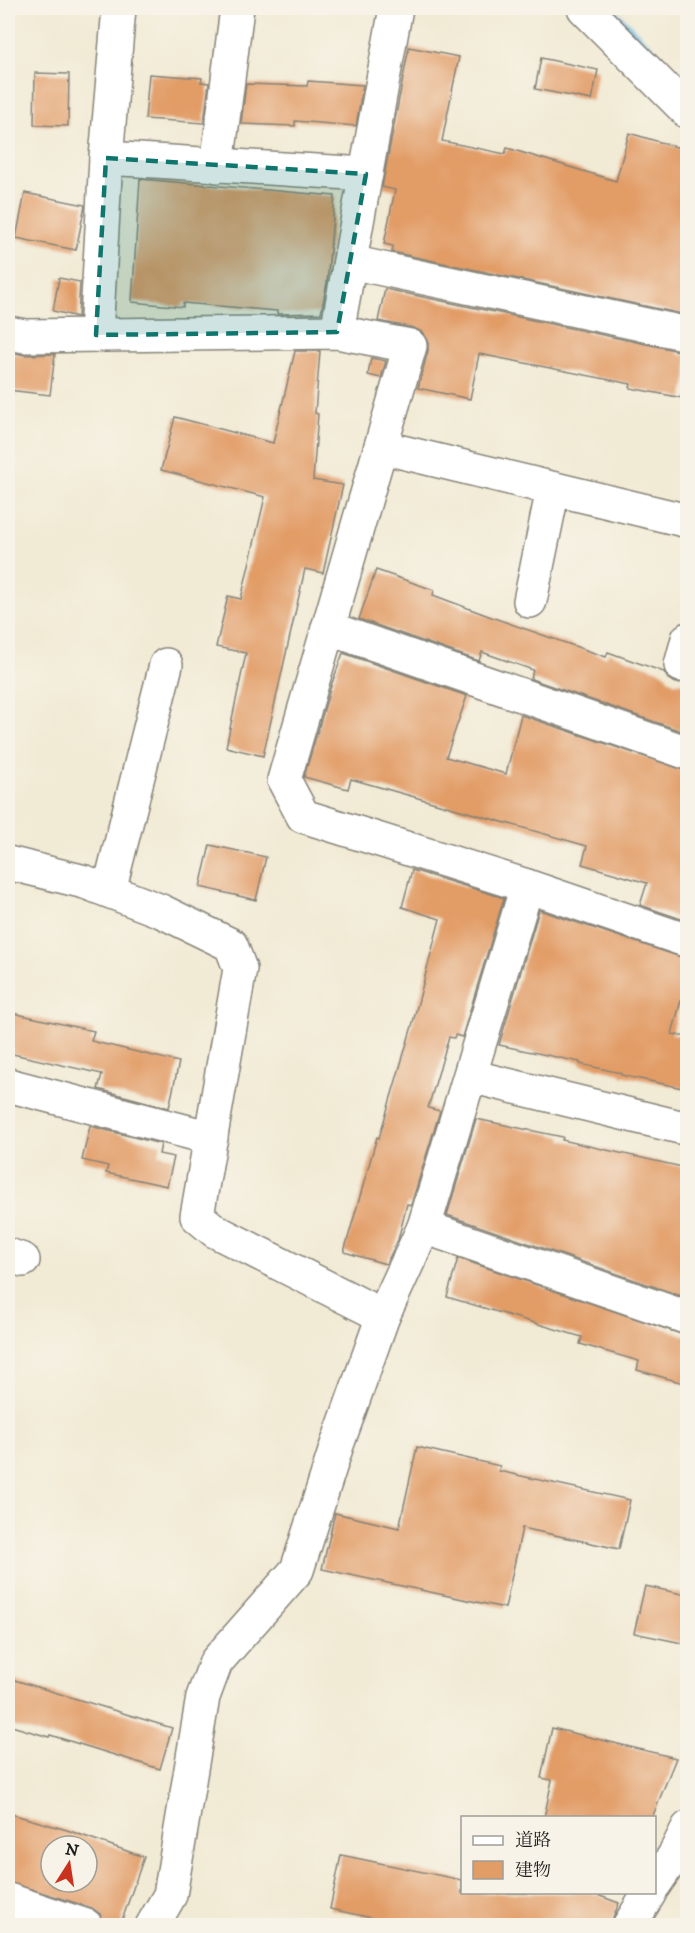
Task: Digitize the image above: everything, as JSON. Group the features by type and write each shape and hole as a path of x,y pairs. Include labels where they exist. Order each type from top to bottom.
{"street":[{"path":"96,335 106,158 119,8"},
{"path":"217,166 237,8"},
{"path":"337,332 396,8"},
{"path":"584,8 687,112"},
{"path":"106,158 366,174"},
{"path":"350,262 687,334"},
{"path":"8,333 25,336 337,332 410,346 284,780 303,816 527,886 687,941"},
{"path":"381,447 687,521"},
{"path":"530,601 553,489"},
{"path":"328,628 687,753"},
{"path":"109,891 166,665"},
{"path":"8,863 85,882 161,911 231,945 240,969 198,1216 215,1231 383,1316"},
{"path":"152,1926 170,1895 203,1697 209,1680 216,1662 297,1570 337,1444 383,1316 424,1227 527,886"},
{"path":"470,1076 687,1129"},
{"path":"8,1085 211,1138"},
{"path":"424,1227 687,1318"},
{"path":"656,1882 674,1856 687,1828"},
{"path":"629,1926 649,1894"},
{"path":"8,1899 86,1926"}],"highlighted area":[{"path":"106,158 366,174 337,332 96,335"}],"building":[{"path":"409,47 459,57 442,141 505,154 507,148 616,181 629,133 687,150 687,315 392,252 393,246 384,244 395,190 382,187"},
{"path":"541,58 598,70 592,100 535,89"},
{"path":"35,73 69,74 68,126 34,125"},
{"path":"149,74 202,78 201,82 209,83 204,123 145,119"},
{"path":"308,81 363,85 356,126 295,121 295,126 241,124 246,84 307,86"},
{"path":"140,179 335,196 327,283 321,313 277,314 277,311 183,303 183,307 132,302"},
{"path":"25,193 85,205 76,250 16,238"},
{"path":"59,278 80,282 78,317 53,311"},
{"path":"385,289 679,351 678,354 687,356 683,398 630,388 631,384 479,354 470,399 418,388 428,351 428,340 422,332 414,328 378,321"},
{"path":"295,351 320,351 313,480 343,485 323,573 305,569 263,756 226,747 246,653 216,647 228,596 241,599 265,497 161,470 175,417 273,443"},
{"path":"8,352 25,355 55,354 50,395 8,390"},
{"path":"371,358 386,361 381,378 368,375"},
{"path":"376,570 434,590 433,595 494,618 606,657 608,652 664,672 668,679 676,683 687,682 687,733 531,679 533,670 482,652 479,661 359,619"},
{"path":"343,653 467,696 446,757 506,774 521,715 687,771 687,921 640,905 647,883 582,864 587,846 351,779 348,789 304,777"},
{"path":"210,845 266,857 256,900 200,887"},
{"path":"412,870 504,898 462,1037 455,1035 454,1038 449,1037 428,1108 440,1111 411,1205 407,1204 398,1240 386,1264 344,1252 412,1026 440,919 402,907"},
{"path":"539,910 687,959 687,978 672,1034 687,1037 687,1089 621,1075 621,1073 580,1064 580,1062 499,1045"},
{"path":"8,1012 94,1031 91,1041 179,1062 169,1108 98,1089 102,1074 8,1053"},
{"path":"476,1119 563,1137 562,1140 687,1168 687,1298 447,1215"},
{"path":"90,1126 161,1144 159,1154 174,1157 167,1186 106,1173 108,1166 82,1160"},
{"path":"458,1258 687,1336 687,1384 637,1370 639,1361 580,1344 582,1337 447,1297"},
{"path":"417,1447 500,1466 499,1471 630,1500 619,1549 522,1528 505,1608 322,1569 335,1513 399,1528"},
{"path":"645,1586 687,1595 687,1644 634,1633"},
{"path":"8,1678 172,1728 160,1769 50,1735 49,1737 8,1725"},
{"path":"552,1728 676,1758 653,1816 544,1816 552,1780 541,1778"},
{"path":"8,1813 78,1834 39,1834 39,1892 8,1882"},
{"path":"99,1841 144,1857 120,1926 104,1926 100,1914 92,1908 47,1894 99,1894"},
{"path":"341,1855 461,1880 461,1894 595,1894 619,1903 610,1926 410,1926 330,1909"}],"waterway":[{"path":"607,8 688,88"}]}
